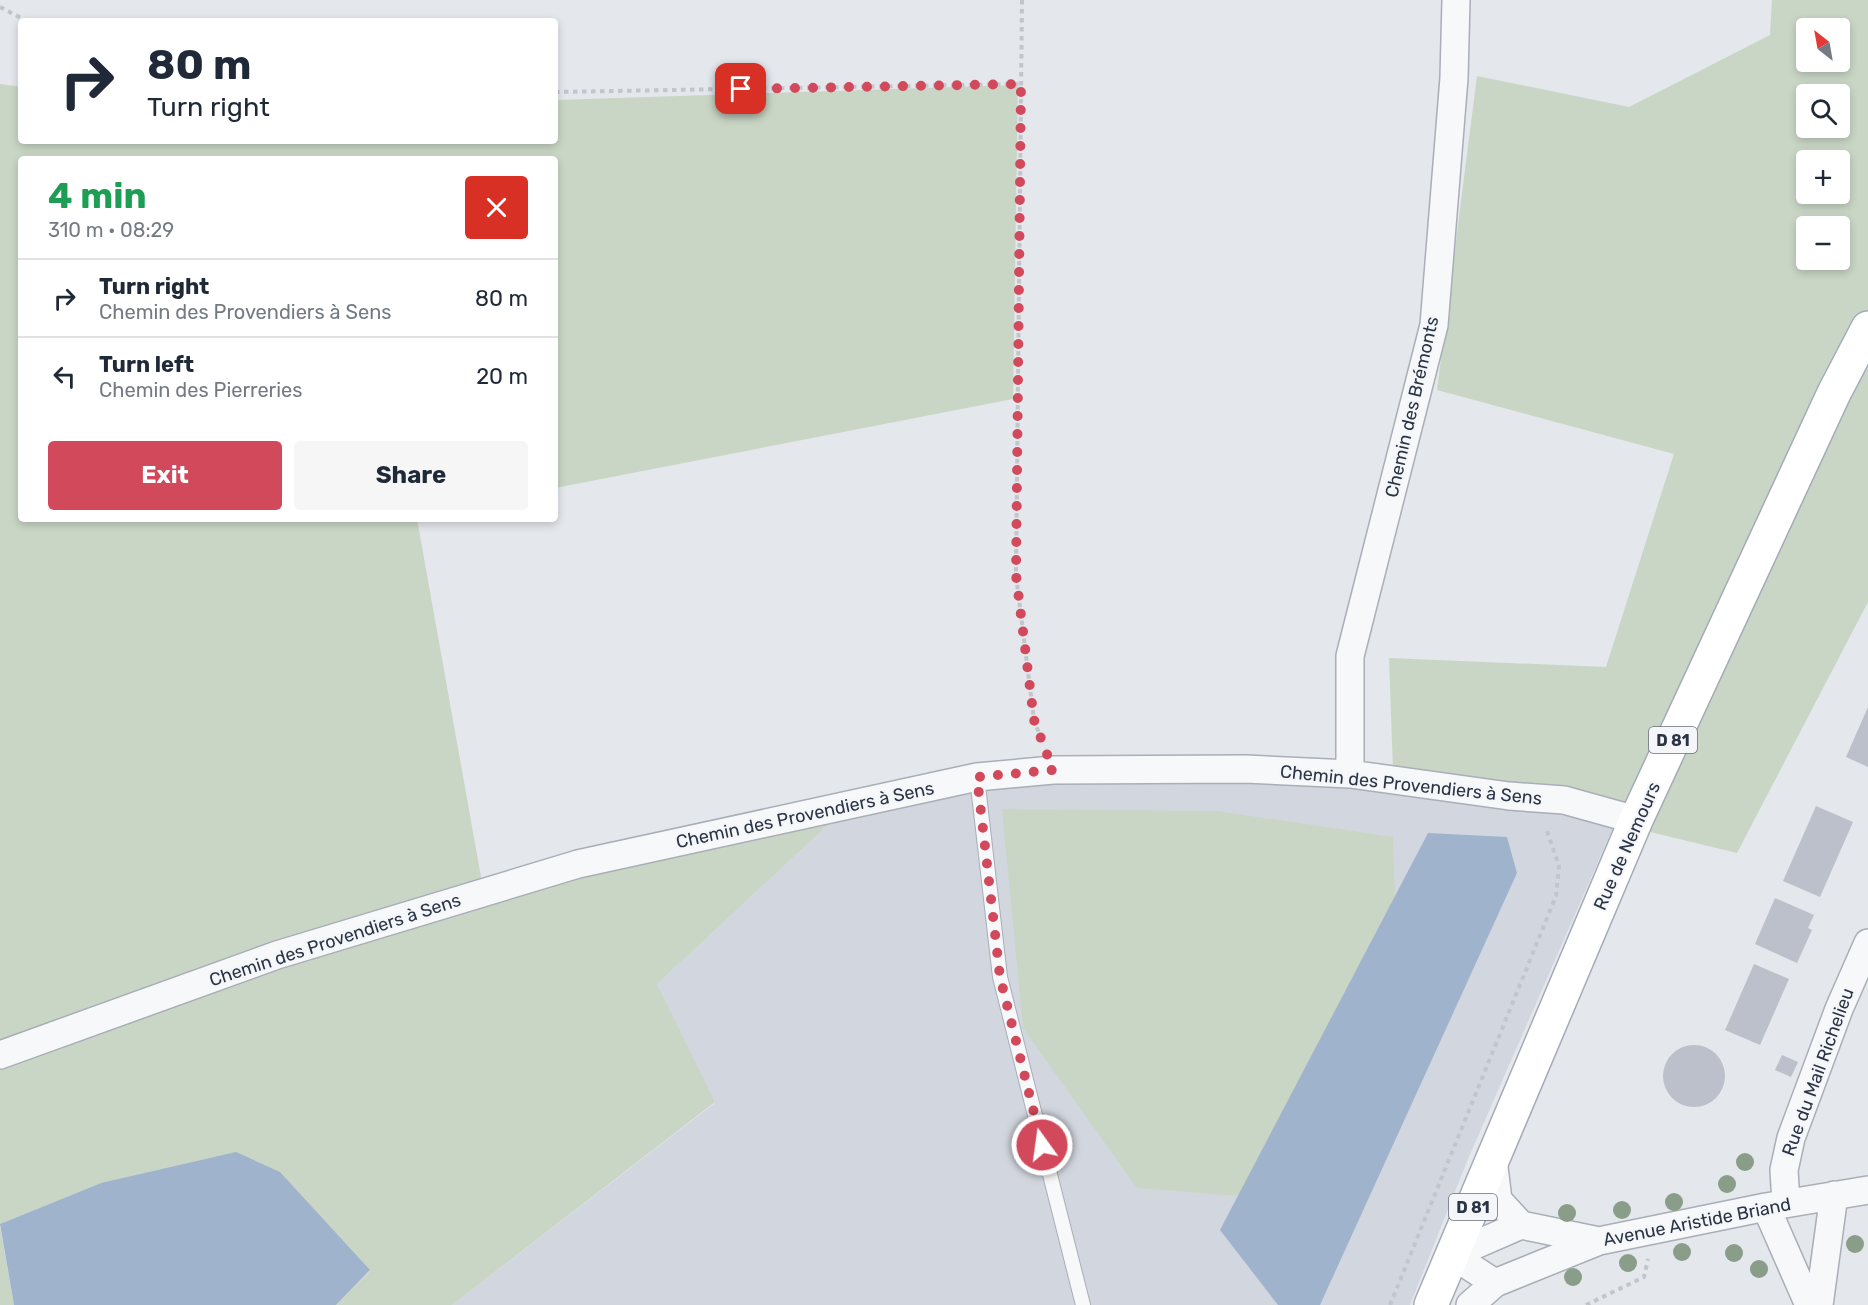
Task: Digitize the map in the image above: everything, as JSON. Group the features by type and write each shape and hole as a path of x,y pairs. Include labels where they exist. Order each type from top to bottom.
{"main road":[{"name":"Rue de Nemours","path":"1431,1305 1636,820 1834,393 1868,328"}],"street":[{"name":"Chemin des Brémonts","path":"1350,774 1350,656 1434,325 1454,78 1456,0"},
{"name":"Chemin des Provendiers à Sens","path":"0,1054 277,955 578,864 977,777 1053,770 1246,769 1350,774 1509,796 1564,800 1636,820"},
{"name":"Rue du Mail Richelieu","path":"1776,1205 1791,1138 1839,1009 1868,943"},
{"path":"1493,1159 1498,1200 1521,1225"},
{"name":"Avenue Aristide Briand","path":"1470,1305 1495,1283 1599,1241 1776,1205 1868,1190"},
{"path":"1820,1305 1834,1195"},
{"path":"1776,1205 1809,1305"},
{"path":"1452,1255 1521,1225 1599,1241"},
{"path":"1452,1255 1495,1283"}],"lane":[{"path":"977,777 1000,977 1083,1305"}],"path":[{"path":"1022,0 1016,575 1034,720 1053,770"},
{"path":"0,7 21,18"},
{"path":"558,92 1021,84"},
{"path":"1390,1305 1556,896 1559,866 1547,829 1509,796"},
{"path":"1586,1305 1644,1277 1648,1257"}],"shaded area":[{"path":"1093,763 1393,770 1615,823 1468,1159 1410,1305 452,1305 715,1103 657,984 845,809"}],"green space":[{"path":"1772,0 1868,0 1868,602 1737,853 1393,770 1389,658 1606,667 1674,454 1437,390 1477,76 1629,107 1770,35"},
{"path":"0,84 18,87 18,144 558,144 558,100 1018,85 1013,399 558,487 558,156 18,156 18,522 418,522 483,888 845,809 657,984 715,1102 452,1305 336,1305 370,1271 101,1183 0,1224"},
{"path":"1002,809 1217,811 1393,837 1397,959 1277,1199 1137,1188 1023,1028"},
{"path":"0,1226 14,1305 0,1305"}],"water":[{"path":"1428,833 1507,837 1517,873 1320,1305 1278,1305 1220,1230"},
{"path":"236,1152 280,1172 370,1270 336,1305 14,1305 0,1224 101,1183"}],"building":[{"path":"1868,707 1868,767 1846,757"},
{"path":"1816,806 1853,822 1820,897 1783,881"},
{"path":"1775,898 1814,915 1808,928 1812,930 1797,963 1755,944"},
{"path":"1754,964 1789,979 1760,1045 1725,1030"},
{"path":"1694,1045 1711,1050 1716,1054 1720,1059 1725,1076 1720,1093 1716,1098 1711,1102 1694,1107 1677,1102 1672,1098 1668,1093 1663,1076 1668,1059 1672,1054 1677,1050"},
{"path":"1782,1055 1798,1062 1791,1077 1775,1070"}],"route":[{"path":"741,89 1021,84 1016,575 1034,720 1053,770 977,777 1000,977 1042,1145"}]}
